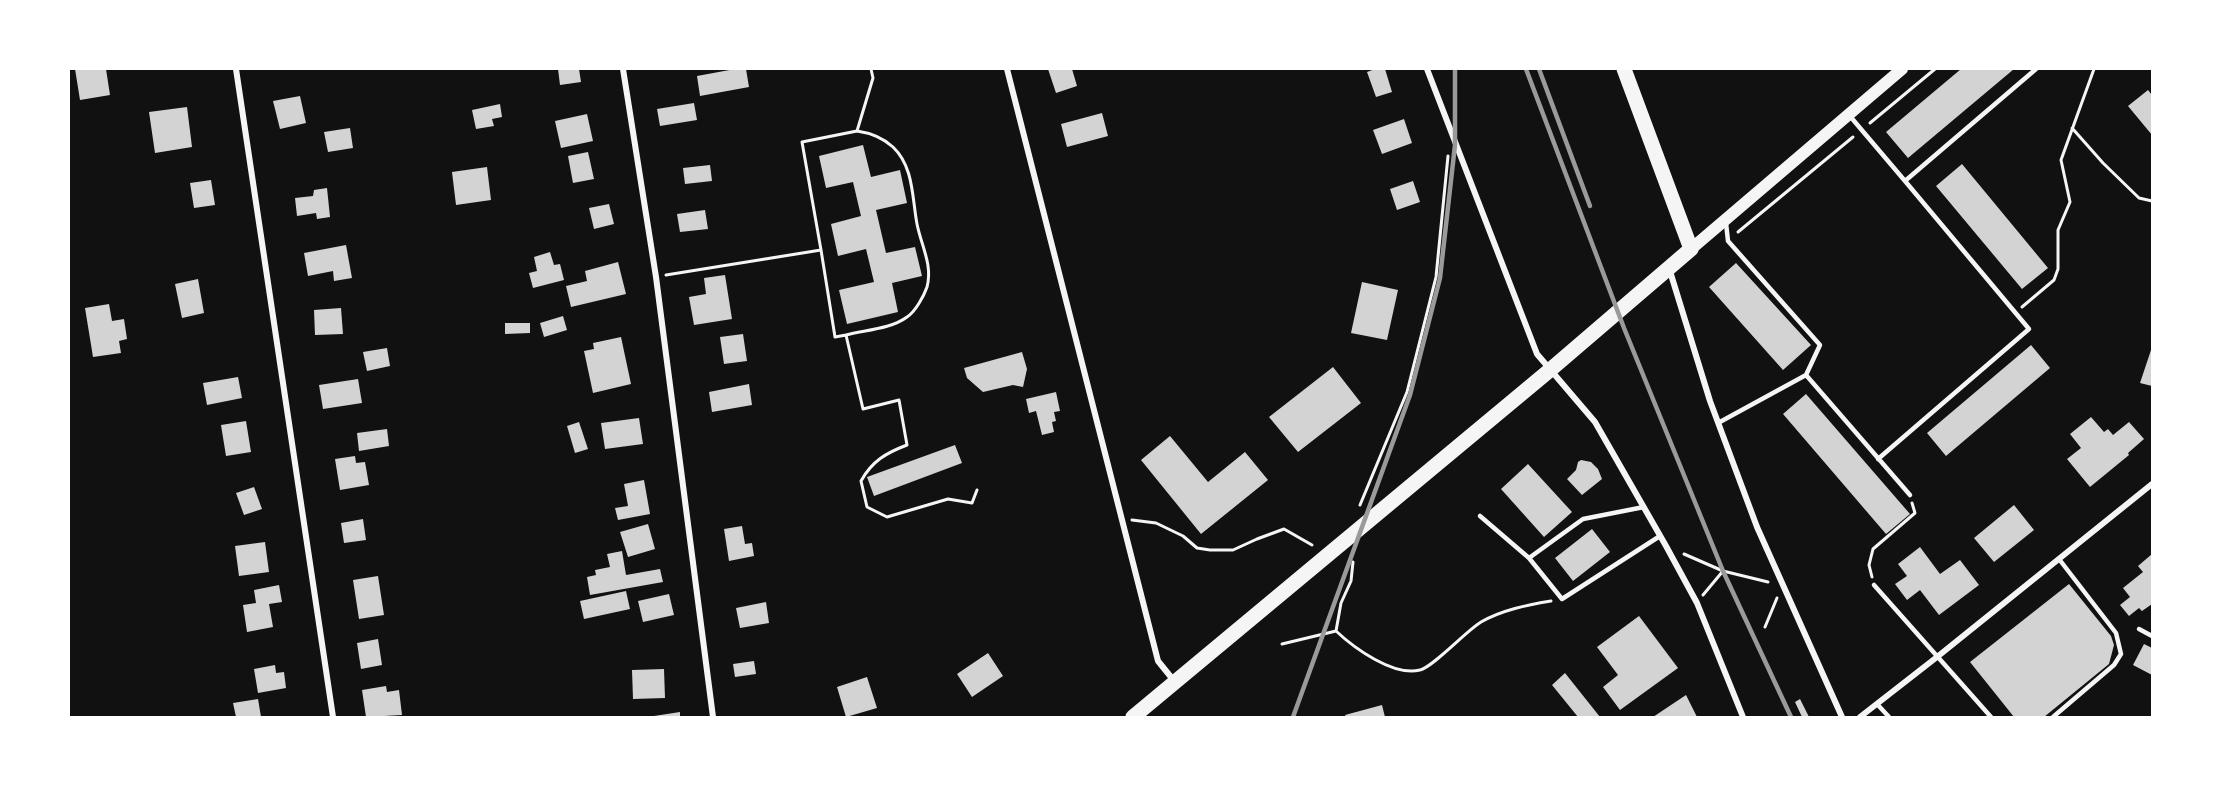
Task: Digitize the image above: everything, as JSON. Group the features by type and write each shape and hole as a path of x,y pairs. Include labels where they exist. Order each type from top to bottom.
{"main road":[{"path":"1624,69 1691,249"},
{"path":"1133,717 1550,370 1902,69"}],"street":[{"path":"236,69 333,717"},
{"path":"623,69 656,278 713,717"},
{"path":"1007,69 1158,661 1175,682"},
{"path":"1427,69 1537,354 1595,422 1644,507 1697,603 1743,717"},
{"path":"1669,267 1718,423 1757,527 1842,717"},
{"path":"1860,717 2152,484"}],"lane":[{"path":"1905,181 2036,69"},
{"path":"1849,114 2029,329 1878,459"},
{"path":"1718,423 1806,375 1820,345 1728,241 1725,219"},
{"path":"1806,375 1910,495"},
{"path":"1529,558 1583,519 1644,507"},
{"path":"1480,516 1529,558 1562,599 1660,536"},
{"path":"2053,717 2114,665 2121,654 2116,633 2059,559"},
{"path":"1874,585 1991,717"},
{"path":"2139,629 2152,636"},
{"path":"1877,704 1889,717"}],"path":[{"path":"857,131 873,78 871,69"},
{"path":"1728,241 1935,69"},
{"path":"2016,312 2054,280 2058,269 2058,230 2070,201 2061,160 2094,69"},
{"path":"2072,128 2103,163 2139,198 2152,201"},
{"path":"857,131 875,134 894,147 906,165 913,193 917,225 928,263 927,286 909,316 894,324 835,337 821,250 802,142 857,131"},
{"path":"1360,505 1407,392 1436,278 1449,151"},
{"path":"656,278 821,250"},
{"path":"846,335 863,409 899,400 907,445 884,454 868,468 861,481 867,507 887,517 948,499 972,503 977,489"},
{"path":"1874,585 1869,565 1873,549 1915,513 1910,495"},
{"path":"1122,519 1156,523 1183,536 1197,548 1210,550 1233,550 1257,538 1284,529 1312,545"},
{"path":"1666,546 1724,571 1782,585 1765,627"},
{"path":"1336,631 1341,603 1351,581 1353,562"},
{"path":"1697,603 1724,571"},
{"path":"1336,631 1350,644 1399,671 1421,670 1481,622 1506,611 1562,599"},
{"path":"1281,644 1336,631"}],"building":[{"path":"75,69 106,69 110,95 80,100"},
{"path":"558,69 579,69 581,82 560,85"},
{"path":"746,69 749,87 700,96 697,76"},
{"path":"1048,69 1072,69 1077,86 1056,93"},
{"path":"1385,69 1392,92 1376,97 1367,72"},
{"path":"1961,69 2014,69 1908,158 1886,132"},
{"path":"2148,90 2152,95 2152,135 2128,106"},
{"path":"300,96 306,123 280,129 273,101"},
{"path":"694,103 697,120 660,126 657,109"},
{"path":"500,104 502,117 492,119 494,126 476,129 472,110"},
{"path":"187,107 192,147 155,153 149,112"},
{"path":"1102,113 1108,136 1067,147 1061,124"},
{"path":"587,114 593,141 561,148 555,121"},
{"path":"1404,119 1412,143 1382,154 1373,130"},
{"path":"350,128 353,148 328,152 324,132"},
{"path":"863,145 871,177 900,170 907,203 876,210 886,253 915,247 922,276 892,283 898,312 847,324 839,290 874,282 866,249 838,256 831,224 861,216 853,182 826,188 819,156"},
{"path":"588,152 594,179 573,183 568,156"},
{"path":"1962,164 2048,268 2022,289 1936,186"},
{"path":"710,165 712,181 685,184 683,168"},
{"path":"487,167 491,200 456,205 452,172"},
{"path":"211,180 215,205 194,208 190,183"},
{"path":"1413,181 1420,202 1397,210 1390,189"},
{"path":"327,188 330,217 317,219 316,213 297,216 295,198 313,196 314,190"},
{"path":"609,204 614,224 594,229 589,208"},
{"path":"705,210 708,229 680,232 677,214"},
{"path":"346,245 352,278 334,281 333,271 308,276 304,253"},
{"path":"550,252 554,265 560,264 564,280 533,288 529,273 537,271 534,257"},
{"path":"618,262 626,294 571,307 566,286 587,281 585,271"},
{"path":"1736,263 1811,345 1783,370 1709,287"},
{"path":"725,275 732,319 694,325 689,297 706,294 704,278"},
{"path":"198,279 204,313 182,318 175,284"},
{"path":"1362,282 1398,290 1387,340 1351,333"},
{"path":"109,304 112,321 124,319 127,339 119,341 121,353 93,357 85,308"},
{"path":"341,308 343,334 315,335 314,310"},
{"path":"563,316 567,330 544,337 540,323"},
{"path":"505,323 530,323 530,333 505,334"},
{"path":"743,334 747,361 724,364 720,337"},
{"path":"621,337 631,384 593,393 584,351 594,349 593,343"},
{"path":"2031,345 2050,368 1946,456 1927,433"},
{"path":"2152,347 2152,386 2140,383"},
{"path":"387,348 390,366 367,371 363,352"},
{"path":"1022,352 1027,369 1023,387 1013,385 983,392 967,378 964,368"},
{"path":"1333,367 1361,403 1298,452 1269,417"},
{"path":"238,377 242,398 207,405 203,383"},
{"path":"358,379 362,403 323,409 319,385"},
{"path":"749,384 752,405 712,412 709,392"},
{"path":"1056,392 1060,411 1054,412 1056,421 1052,422 1054,432 1042,435 1036,411 1029,413 1026,399"},
{"path":"1806,394 1910,514 1886,534 1783,414"},
{"path":"2091,417 2104,432 2108,429 2113,435 2129,422 2144,439 2128,453 2129,455 2090,487 2067,459 2081,448 2070,434"},
{"path":"639,418 643,444 605,449 601,423"},
{"path":"246,421 251,452 226,456 221,425"},
{"path":"579,422 588,449 575,453 567,426"},
{"path":"387,429 389,446 359,451 357,433"},
{"path":"1170,436 1208,482 1245,452 1268,480 1201,534 1141,460"},
{"path":"955,445 962,463 874,496 867,477"},
{"path":"355,456 356,463 365,462 369,485 340,490 335,459"},
{"path":"1581,460 1591,462 1598,469 1602,479 1582,495 1567,479 1576,470"},
{"path":"1528,464 1572,512 1544,537 1501,489"},
{"path":"644,480 650,514 618,520 615,508 628,506 624,484"},
{"path":"254,487 262,509 244,515 236,493"},
{"path":"2014,505 2034,530 1994,562 1974,538"},
{"path":"363,519 366,540 344,543 341,523"},
{"path":"648,524 655,549 628,557 620,532"},
{"path":"742,526 745,544 752,543 754,556 729,561 724,529"},
{"path":"1592,529 1610,552 1573,581 1555,558"},
{"path":"265,542 269,572 239,576 235,546"},
{"path":"1920,547 1940,574 1960,560 1979,585 1939,615 1920,590 1907,600 1895,584 1907,576 1898,564"},
{"path":"622,551 626,575 660,569 663,582 590,595 587,577 596,575 595,570 610,567 607,554"},
{"path":"2152,554 2152,604 2142,611 2139,608 2129,616 2120,605 2130,597 2123,588 2143,572 2138,566"},
{"path":"378,576 384,615 359,619 353,580"},
{"path":"2069,584 2111,636 2114,645 2109,664 2044,717 2014,717 1970,662"},
{"path":"279,585 282,602 269,604 273,627 247,632 243,605 256,603 254,590"},
{"path":"626,591 630,609 584,619 580,601"},
{"path":"669,594 674,615 643,622 638,601"},
{"path":"766,602 769,623 740,628 736,608"},
{"path":"1639,616 1678,668 1620,710 1603,687 1618,675 1597,647"},
{"path":"378,639 382,665 361,669 357,643"},
{"path":"2144,644 2152,648 2152,675 2133,665"},
{"path":"988,653 1003,676 972,697 957,674"},
{"path":"754,661 756,674 735,677 733,664"},
{"path":"275,665 276,673 284,672 286,688 258,693 254,669"},
{"path":"664,669 665,698 633,699 632,670"},
{"path":"1565,673 1600,717 1578,717 1552,685"},
{"path":"867,677 877,708 846,717 837,687"},
{"path":"386,686 387,692 399,690 402,715 366,717 362,690"},
{"path":"1686,695 1697,717 1653,717"},
{"path":"258,699 261,717 236,717 233,703"},
{"path":"1800,699 1809,717 1802,717 1795,702"},
{"path":"1382,705 1385,717 1346,717 1345,715"},
{"path":"680,712 680,717 654,717 654,716"}],"railway":[{"path":"1293,717 1410,395 1440,278 1455,145 1455,69"},
{"path":"1526,69 1624,328 1723,571 1791,717"},
{"path":"1539,69 1590,206"}]}
